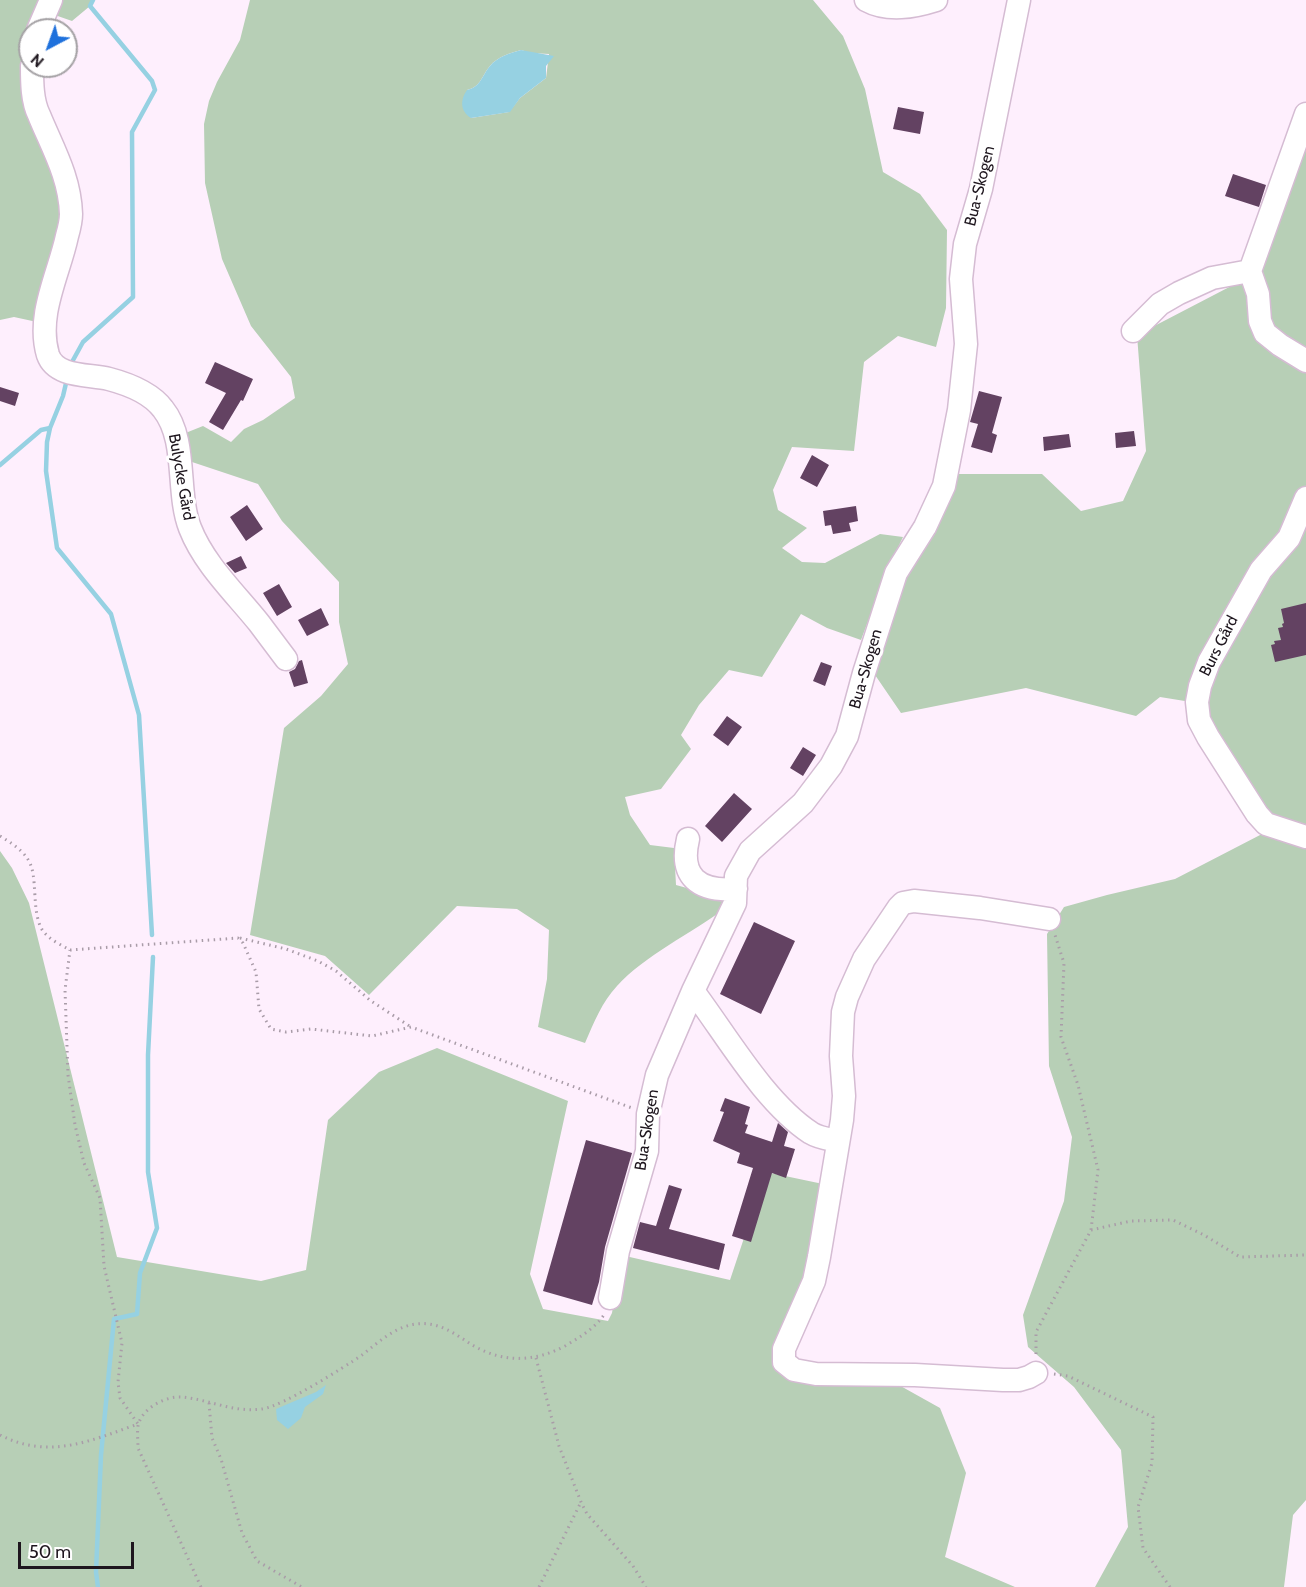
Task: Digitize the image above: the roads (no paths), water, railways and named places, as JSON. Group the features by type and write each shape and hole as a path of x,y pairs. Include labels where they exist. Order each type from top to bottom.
{"street":[{"path":"43,18 51,0"},
{"path":"866,0 893,8 919,6 936,0"},
{"name":"Bua-Skogen","path":"610,1298 618,1251 647,1151 648,1114 657,1075 693,991 735,903 736,876 750,851 803,803 831,766 847,736 864,673 896,573 925,527 944,486 958,410 966,344 961,279 965,243 986,170 1000,86 1019,0"},
{"name":"Bulycke Gård","path":"32,78 38,114 63,170 71,216 65,246 47,303 46,339 49,357 58,368 66,371 109,379 132,387 147,395 165,411 175,435 183,474 185,508 190,527 210,561 286,659"},
{"path":"1306,114 1250,271 1258,294 1260,321 1265,333 1306,361"},
{"path":"1133,331 1160,304 1179,293 1212,278 1250,271"},
{"name":"Burs Gård","path":"1306,498 1288,538 1261,570 1209,662 1197,702 1199,720 1208,737 1257,814 1266,824 1306,837"},
{"path":"688,838 685,862 693,878 707,888 736,889"},
{"path":"1036,1373 1019,1380 915,1375 816,1374 794,1370 784,1362 784,1349 808,1295 817,1268 844,1096 841,1056 843,1012 864,959 903,903 914,901 980,908 1049,920"},
{"path":"693,991 758,1082 813,1134 838,1141"}],"water":[{"path":"521,50 554,56 546,66 546,78 520,98 510,112 471,118 467,115 462,105 467,90 478,83 496,60"},
{"path":"326,1385 323,1394 305,1407 301,1418 288,1429 277,1420 276,1409 316,1392"}],"waterway":[{"path":"72,362 83,342 133,297 132,132 155,90 152,81 90,6 93,0"},
{"path":"0,465 41,430 50,428 67,379"},
{"path":"50,428 46,471 57,548 111,614 139,715 152,935"},
{"path":"98,1587 96,1572 101,1455 114,1319 137,1314 140,1273 157,1228 148,1172 148,1055 153,957"}]}
